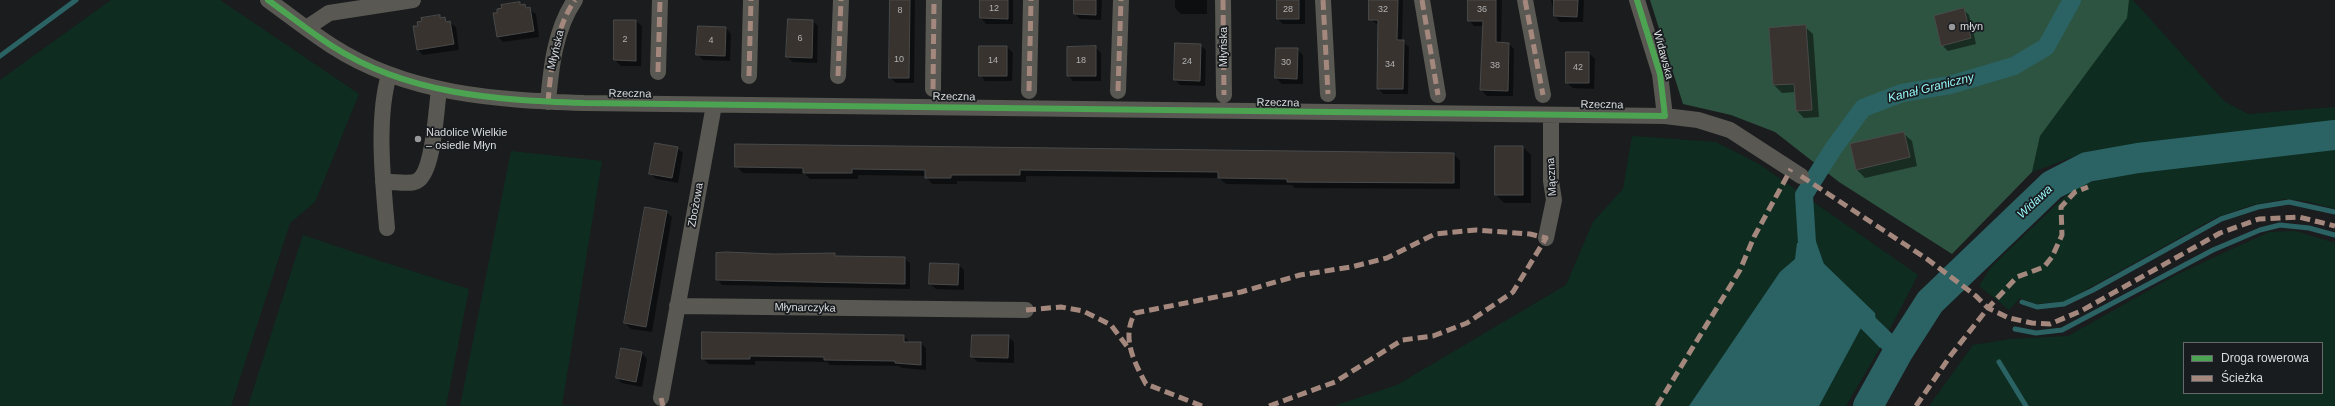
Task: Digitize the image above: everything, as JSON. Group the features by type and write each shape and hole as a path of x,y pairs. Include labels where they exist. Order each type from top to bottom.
{"street":[{"name":"Rzeczna","path":"268,0 333,46 389,75 439,90 490,98 548,102 714,105 1665,116 1698,120 1730,130 1801,176"},
{"path":"308,28 329,14 413,0"},
{"name":"Młyńska","path":"548,102 551,73 559,34 568,10 575,0"},
{"path":"658,72 660,0"},
{"path":"749,76 751,0"},
{"path":"838,76 841,0"},
{"path":"933,89 934,0"},
{"path":"1030,91 1031,0"},
{"path":"1118,91 1121,0"},
{"name":"Młyńska","path":"1224,0 1224,95"},
{"path":"1323,0 1328,94"},
{"path":"1422,0 1438,95"},
{"path":"1525,0 1543,95"},
{"name":"Widawska","path":"1637,0 1660,74 1665,116"},
{"path":"387,228 383,182 383,98 389,75"},
{"path":"383,182 416,181 424,175 431,153 439,90"},
{"name":"Zbożowa","path":"677,306 714,105"},
{"name":"Mączna","path":"1546,238 1554,200 1551,181 1551,115"},
{"path":"661,398 677,306"},
{"name":"Młynarczyka","path":"677,306 1026,310"}],"green space":[{"path":"111,0 220,0 359,94 315,202 290,223 231,406 0,406 0,80"},
{"path":"1650,0 2129,0 2127,18 2040,136 2032,172 1952,254 1839,182 1775,132 1731,115 1683,104"},
{"path":"2129,0 2133,0 2224,101 2248,114 2335,107 2335,126 2255,132 2089,151 2032,172 2040,136 2126,18"},
{"path":"1632,136 1716,142 1759,164 1918,275 1880,348 1846,406 1334,406 1397,385 1566,285 1593,222 1623,189"},
{"path":"2335,146 2335,209 2306,201 2285,199 2252,205 2215,218 2064,302 2036,304 2020,298 2009,310 1979,286 1991,267 2076,186 2133,172 2275,157"},
{"path":"511,151 602,161 562,405 577,406 460,406"},
{"path":"2295,231 2335,243 2335,406 1929,406 1973,345 2011,339 2068,336 2176,275 2269,232"},
{"path":"303,235 469,289 446,406 248,406"}],"water":[{"path":"1797,243 1814,243 1819,259 1875,313 1876,325 1886,333 1880,348 1861,328 1819,406 1689,406 1780,272 1795,259"}],"building":[{"path":"890,0 910,0 909,78 889,78"},
{"path":"980,0 1008,0 1008,19 980,18"},
{"path":"1074,0 1096,0 1096,15 1074,14"},
{"path":"1277,0 1299,0 1299,19 1277,19"},
{"path":"1369,0 1398,0 1397,40 1404,40 1403,89 1377,89 1378,20 1369,20"},
{"path":"1468,0 1496,0 1496,42 1509,43 1508,91 1480,90 1483,21 1468,21"},
{"path":"1554,0 1578,0 1577,17 1554,16"},
{"path":"520,2 520,5 525,4 526,8 530,7 534,31 497,37 493,13 497,13 497,9 502,8 501,5"},
{"name":"młyn","path":"1964,8 1971,38 1941,46 1934,16"},
{"path":"440,15 440,18 445,17 446,22 450,21 454,44 417,50 413,26 418,26 417,22 422,21 421,18"},
{"path":"788,19 813,20 812,58 786,57"},
{"path":"614,20 636,20 636,61 614,60"},
{"path":"1806,25 1812,110 1796,111 1794,84 1773,85 1769,28"},
{"path":"698,26 726,27 725,56 696,55"},
{"path":"1175,43 1201,44 1200,81 1174,80"},
{"path":"979,46 1007,46 1007,76 979,76"},
{"path":"1096,46 1096,76 1067,76 1067,47"},
{"path":"1276,48 1298,48 1297,79 1275,78"},
{"path":"1566,52 1589,52 1589,83 1566,83"},
{"path":"1904,132 1910,157 1856,170 1850,144"},
{"path":"655,143 678,147 672,178 649,174"},
{"path":"735,144 1454,153 1454,183 1287,182 1287,179 1218,178 1218,172 1020,170 1020,175 951,175 951,178 925,178 925,170 852,169 852,173 803,173 803,168 735,167"},
{"path":"1495,146 1523,146 1523,195 1495,195"},
{"path":"645,207 667,211 646,327 624,323"},
{"path":"716,253 774,254 835,253 835,256 905,257 905,284 716,280"},
{"path":"930,263 959,264 958,285 929,284"},
{"path":"702,332 904,335 904,342 921,342 921,365 895,363 895,361 824,360 824,357 750,356 750,359 702,359"},
{"path":"972,335 1009,335 1008,358 971,357"},
{"path":"621,348 642,352 636,382 616,378"}],"waterway":[{"path":"0,56 76,0"},
{"name":"Kanał Graniczny","path":"1815,266 1807,243 1804,195 1833,149 1863,108 1902,93 1950,85 2014,66 2046,47 2072,0"},
{"name":"Widawa","path":"1868,406 1898,352 1930,302 2052,185 2087,167 2138,158 2335,135"},
{"path":"2022,302 2037,307 2064,304 2093,290 2221,219 2258,207 2289,202 2335,212"},
{"path":"2015,329 2036,333 2062,330 2213,250 2260,230 2280,225 2309,228 2335,235"},
{"name":"Kanał Graniczny","path":"1867,322 1898,352"},
{"path":"1999,362 2026,406"}],"marked path":[{"path":"548,102 558,36 568,11 575,0"},
{"path":"658,72 660,0"},
{"path":"749,76 751,0"},
{"path":"838,76 841,0"},
{"path":"933,89 934,0"},
{"path":"1029,91 1031,0"},
{"path":"1118,91 1121,0"},
{"path":"1223,0 1224,95"},
{"path":"1323,0 1328,94"},
{"path":"1422,0 1438,95"},
{"path":"1525,0 1543,95"},
{"path":"1657,406 1740,270 1754,237 1791,169"},
{"path":"1801,176 1927,259 1976,296 1988,308 2009,318 2032,323 2050,324 2081,311 2220,233 2259,219 2299,217 2335,226"},
{"path":"1916,406 1951,355 1988,308 2017,277 2044,267 2052,257 2062,235 2061,207 2075,192 2088,187"},
{"path":"1202,406 1146,384 1137,367 1129,340 1129,331 1135,313 1241,292 1300,275 1351,267 1387,258 1435,234 1476,230 1530,234 1546,238 1513,292 1467,323 1433,336 1402,340 1335,382 1269,406"},
{"path":"1026,310 1061,307 1083,311 1111,325 1129,349"},
{"path":"661,398 663,406"}],"cycle path":[{"path":"268,0 332,46 361,62 391,75 422,85 454,92 519,100 584,103 1665,116 1660,74 1637,0"}],"place":[{"name":"młyn","path":"1952,27"},
{"name":"Nadolice Wielkie – osiedle Młyn","path":"418,139"}]}
